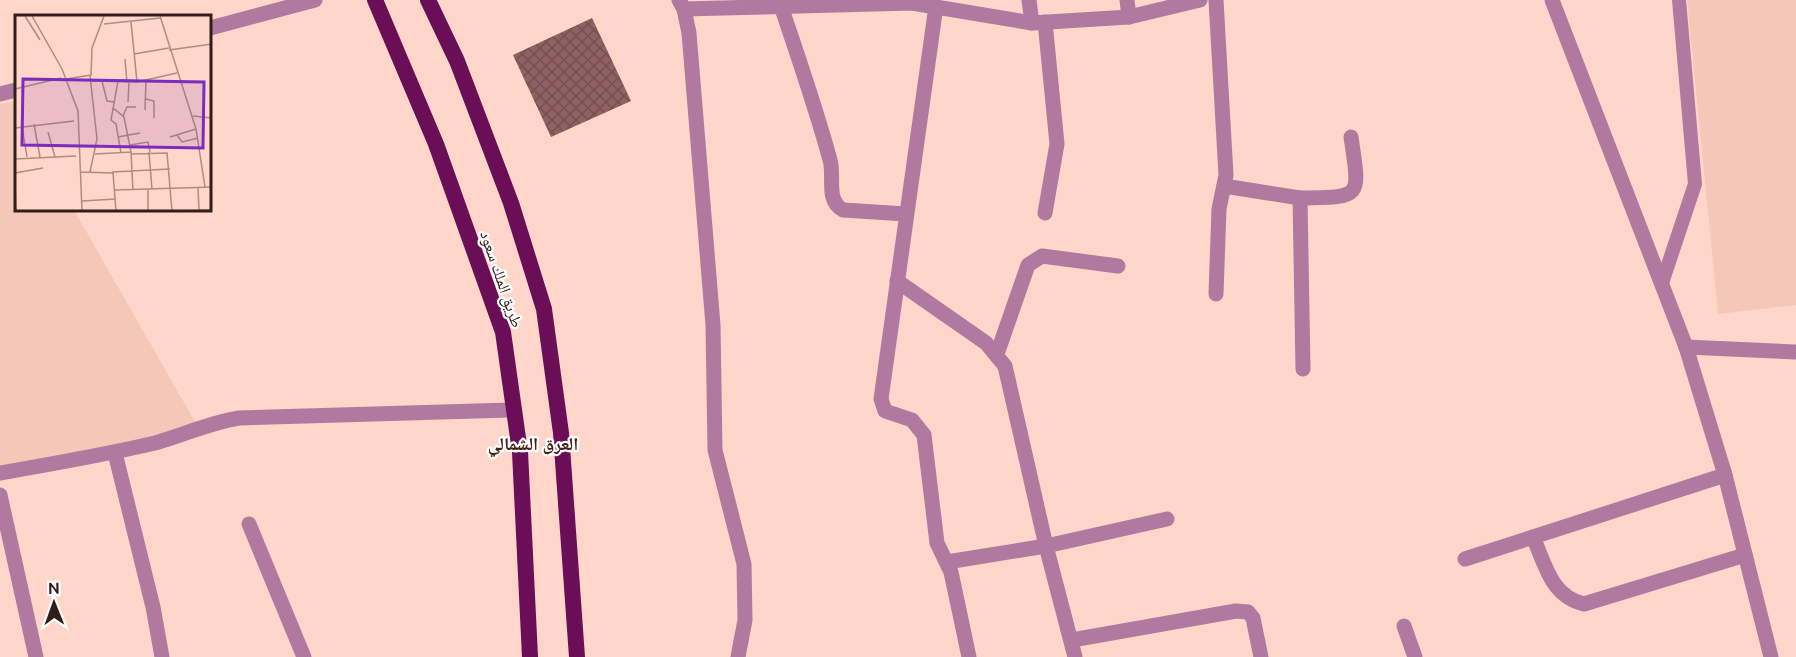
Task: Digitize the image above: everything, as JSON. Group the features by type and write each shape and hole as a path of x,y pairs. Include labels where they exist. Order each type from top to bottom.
{"highway":[{"name":"طريق الملك سعود","path":"375,0 436,144 503,332 520,452 530,657"},
{"name":"طريق الملك سعود","path":"428,0 457,61 511,203 544,309 561,433 577,657"}],"street":[{"path":"212,27 315,0"},
{"path":"1029,0 1039,23 1056,144 1056,160 1045,213"},
{"path":"1127,0 1129,17"},
{"path":"738,657 745,620 744,564 715,450 713,325 689,33 681,4 781,6 912,3 1039,23 1129,17 1200,0"},
{"path":"1216,0 1226,175 1219,209 1216,294"},
{"path":"1552,0 1686,347 1725,475 1771,657"},
{"path":"781,6 831,164 832,199 836,206 843,210 906,214"},
{"path":"936,6 881,399 885,411 912,420 924,435 937,543 947,562 969,657"},
{"path":"0,94 15,90"},
{"path":"1224,186 1300,198 1345,197 1352,192 1358,182 1352,137"},
{"path":"1300,198 1303,369"},
{"path":"998,354 1029,265 1033,260 1042,256 1118,266"},
{"path":"897,281 998,354 1005,366 1046,546 1075,657"},
{"path":"1686,347 1796,352"},
{"path":"0,473 115,453 176,437 210,423 239,418 514,410"},
{"path":"115,453 153,607 162,657"},
{"path":"1465,559 1725,475"},
{"path":"0,495 36,657"},
{"path":"947,562 1046,546 1167,519"},
{"path":"249,524 304,657"},
{"path":"1533,537 1558,590 1568,600 1584,604 1745,555"},
{"path":"1072,640 1236,610 1248,612 1253,618 1261,657"},
{"path":"1404,626 1415,657"}],"lane":[{"path":"1662,283 1695,184 1679,0"}],"shaded area":[{"path":"1687,0 1796,0 1796,305 1718,314"},
{"path":"12,102 15,107 15,212 75,212 202,434 0,477 0,104"}],"building":[{"path":"592,18 631,101 551,137 513,55"}],"district":[{"name":"العرق الشمالي","path":"533,444"}]}
